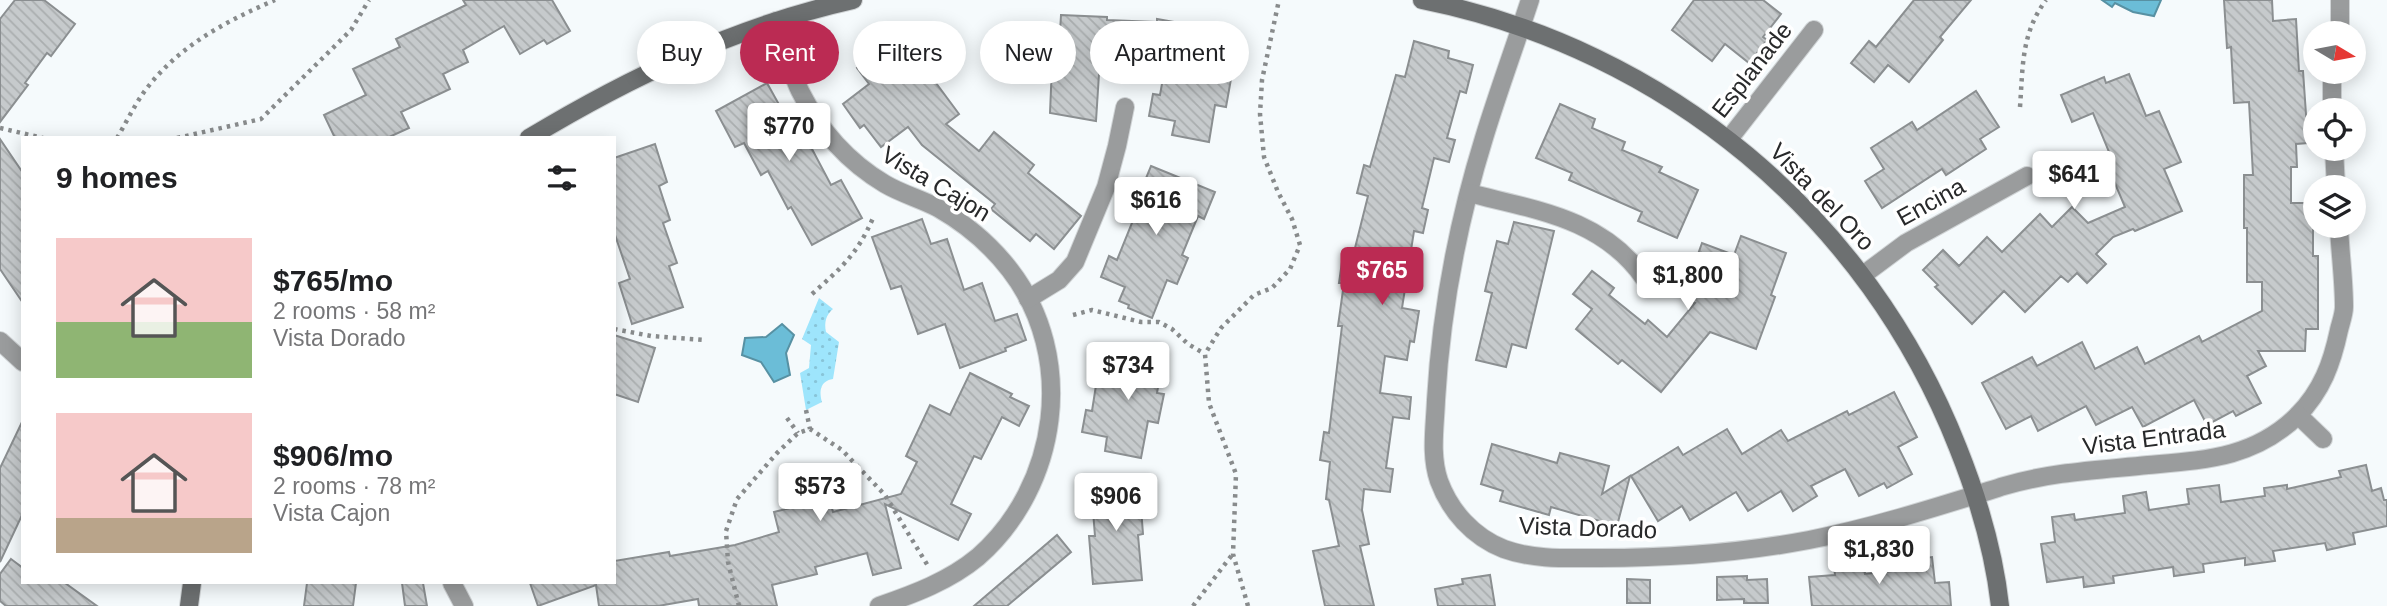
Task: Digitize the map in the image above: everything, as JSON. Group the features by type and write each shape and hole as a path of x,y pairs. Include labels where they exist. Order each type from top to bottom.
{"street":[{"path":"776,21 853,0"},
{"name":"Vista del Oro","path":"1422,0 1521,26 1630,74 1729,139 1799,201 1863,275 1883,304 1936,396 1975,495 2000,606"},
{"path":"1521,26 1530,0"},
{"path":"2340,0 2340,21"},
{"name":"Vista Dorado","path":"1521,26 1483,139 1469,193 1445,316 1437,379 1433,453 1446,498 1459,517 1485,540 1506,550 1534,556 1634,558 1693,555 1811,539 1877,524 1975,495"},
{"name":"Esplanade","path":"1729,139 1814,30"},
{"path":"533,136 623,85 673,61 740,35"},
{"name":"Vista Cajon","path":"798,84 814,116 835,143 859,166 886,185 965,225 990,246 1011,271 1028,299 1047,350 1052,383 1046,447 1035,478 1020,507 1001,534 978,557 951,576 922,591 879,606"},
{"path":"1028,299 1059,280 1075,262 1106,187 1125,107"},
{"name":"Encina","path":"1863,275 1906,243 2027,176"},
{"path":"1469,193 1567,218 1596,233 1618,250 1644,278"},
{"name":"Vista Entrada","path":"1975,495 2053,474 2215,459 2245,450 2274,435 2298,415 2319,389 2331,366 2344,310 2340,238"},
{"path":"0,341 21,360"},
{"path":"2298,415 2323,439"},
{"path":"189,606 192,584"},
{"path":"453,584 464,606"}],"path":[{"path":"118,136 144,92 177,55 228,20 275,0"},
{"path":"186,136 261,119 351,30 369,0"},
{"path":"1248,606 1233,554 1236,474 1209,403 1205,354 1222,328 1254,295 1272,288 1290,269 1300,245 1292,219 1265,157 1261,125 1262,80 1279,0"},
{"path":"2020,107 2024,43 2035,15 2046,0"},
{"path":"0,128 34,136"},
{"path":"813,294 847,262 863,241 873,218"},
{"path":"1073,315 1092,310 1113,317 1159,322 1205,354"},
{"path":"616,329 651,336 704,340"},
{"path":"806,410 810,429 842,450 885,495 928,566"},
{"path":"788,418 798,433"},
{"path":"739,606 728,562 726,531 737,499 777,453 798,433 810,429"},
{"path":"1193,606 1233,554"}],"shaded area":[{"path":"2102,0 2161,0 2154,16 2133,12 2115,3 2112,7"},
{"path":"819,298 833,309 826,319 826,332 839,342 833,379 825,382 822,387 822,402 806,410 800,373 809,368 811,345 802,339"},
{"path":"782,324 794,335 786,353 790,375 774,382 761,362 742,355 745,338 766,337"}],"building":[{"path":"15,0 44,0 75,24 51,56 47,53 25,83 28,85 0,122 0,19"},
{"path":"463,0 552,0 570,31 547,44 544,40 520,54 504,26 463,50 468,62 443,74 450,89 401,112 409,128 391,136 334,136 324,115 366,95 353,69 400,47 396,39 466,5"},
{"path":"1694,0 1763,0 1781,14 1763,37 1767,40 1749,63 1725,44 1712,61 1672,30"},
{"path":"1914,0 1971,0 1940,37 1943,40 1909,82 1888,65 1874,82 1851,63 1869,41 1876,47"},
{"path":"2224,0 2272,0 2273,21 2296,19 2299,71 2303,71 2305,98 2303,143 2296,144 2297,167 2291,167 2291,203 2303,203 2303,238 2313,238 2313,256 2318,256 2318,329 2306,329 2305,351 2258,351 2266,366 2247,376 2261,403 2236,416 2233,411 2207,425 2194,400 2143,427 2132,407 2096,425 2086,406 2038,431 2031,416 2006,429 1982,383 2032,357 2037,366 2082,342 2095,369 2137,347 2145,364 2199,336 2202,342 2262,311 2262,282 2247,282 2244,175 2253,175 2249,102 2234,103 2231,47 2227,48"},
{"path":"1061,15 1132,21 1090,21 1090,84 1098,84 1096,121 1050,113 1051,84 1076,84 1076,21 1061,21"},
{"path":"1414,41 1449,51 1448,58 1473,65 1466,93 1460,91 1447,138 1455,140 1449,162 1434,158 1422,208 1428,210 1423,233 1414,231 1402,308 1419,311 1414,342 1410,341 1407,360 1385,356 1380,393 1411,397 1409,419 1393,417 1386,468 1393,469 1390,492 1364,489 1362,510 1369,544 1360,546 1374,606 1325,606 1313,551 1339,546 1329,500 1326,499 1330,462 1320,460 1324,432 1329,433 1342,326 1338,326 1344,283 1339,283 1343,255 1353,256 1368,196 1357,193 1364,165 1370,167 1396,75 1405,77"},
{"path":"2129,74 2146,116 2159,111 2181,162 2164,169 2182,211 2135,231 2133,229 2113,237 2096,254 2106,264 2087,283 2077,273 2068,282 2061,276 2025,312 2004,291 1972,324 1935,287 1938,285 1923,270 1943,250 1959,266 1987,237 2002,252 2040,214 2052,227 2072,207 2088,223 2125,207 2108,167 2114,164 2093,113 2072,122 2061,95 2104,77 2106,83"},
{"path":"768,84 787,119 794,115 831,185 841,180 862,218 812,245 791,207 788,209 768,171 761,175 744,143 735,147 716,111"},
{"path":"869,84 937,84 959,114 946,124 979,151 994,132 1034,165 1028,173 1081,216 1054,249 1036,234 1030,241 991,209 995,204 922,145 908,127 881,147 864,125 860,128 843,104"},
{"path":"1162,84 1230,84 1226,107 1215,105 1209,142 1172,135 1175,121 1149,116 1153,94 1160,95"},
{"path":"1976,91 1999,127 1980,139 1986,149 1946,175 1942,169 1882,208 1865,181 1884,169 1871,148 1912,122 1917,130"},
{"path":"1560,104 1595,119 1592,128 1625,142 1622,150 1662,167 1659,172 1698,190 1677,238 1638,221 1642,212 1569,180 1572,173 1536,158"},
{"path":"0,139 21,170 21,300 0,269"},
{"path":"655,144 667,182 659,186 670,220 663,223 677,263 669,266 683,307 632,324 619,283 630,279 616,238 616,157"},
{"path":"1151,166 1215,192 1204,219 1198,216 1182,255 1188,258 1177,284 1167,280 1152,318 1128,308 1129,305 1119,301 1125,287 1101,277 1109,256 1117,260 1134,218 1119,211 1130,183 1142,188"},
{"path":"922,219 931,244 947,239 964,290 982,283 995,321 1017,314 1026,340 1005,348 1006,351 960,368 945,324 918,334 901,286 891,289 872,237"},
{"path":"1514,222 1554,231 1526,348 1512,344 1506,367 1476,360 1492,293 1485,291 1497,241 1508,244"},
{"path":"1741,236 1786,253 1771,295 1775,297 1756,349 1710,332 1661,392 1622,360 1618,364 1576,329 1592,309 1573,294 1592,271 1614,288 1609,295 1645,324 1648,320 1667,337 1695,303 1686,300 1697,273 1692,271 1702,243 1734,255"},
{"path":"616,336 655,348 638,402 616,395"},
{"path":"1123,344 1164,352 1157,393 1164,394 1158,423 1148,421 1141,458 1105,451 1107,437 1082,432 1086,410 1092,411 1097,379 1116,382"},
{"path":"970,373 1012,394 1010,397 1029,406 1019,426 1002,417 981,459 974,456 951,504 971,514 958,540 885,504 901,568 873,575 867,553 815,567 817,574 772,585 777,606 699,606 698,599 658,606 599,606 596,585 538,606 530,584 616,584 616,561 669,552 670,556 735,545 779,532 774,512 829,498 833,512 901,494 917,462 906,456 930,405 950,415"},
{"path":"1894,392 1917,437 1898,447 1912,474 1887,488 1884,483 1859,496 1845,469 1811,486 1817,496 1793,511 1781,491 1748,511 1736,492 1690,520 1682,506 1658,521 1631,476 1678,447 1683,455 1727,429 1742,454 1781,430 1788,441 1847,411 1849,415"},
{"path":"21,424 21,517 0,562 0,468"},
{"path":"1492,444 1557,463 1560,453 1609,466 1602,494 1630,476 1617,526 1551,507 1549,515 1500,501 1503,491 1481,484"},
{"path":"2366,465 2372,491 2381,488 2384,500 2387,500 2387,526 2353,533 2355,544 2327,550 2325,543 2273,551 2275,561 2245,565 2245,558 2203,564 2204,572 2174,576 2173,567 2113,576 2114,583 2084,587 2083,577 2047,582 2041,544 2055,542 2052,517 2074,514 2075,520 2125,513 2123,496 2146,492 2149,510 2189,504 2187,489 2219,485 2221,502 2265,496 2264,488 2287,485 2287,489 2341,477 2339,471"},
{"path":"1139,482 1143,534 1138,535 1142,580 1093,584 1089,536 1095,536 1091,486"},
{"path":"1057,535 1071,552 1007,606 974,606"},
{"path":"1863,556 1865,574 1910,569 1909,560 1932,557 1935,583 1949,582 1951,606 1812,606 1809,577 1835,575 1833,559"},
{"path":"11,559 21,566 21,584 66,584 97,606 6,606 0,601 0,574"},
{"path":"1490,575 1495,606 1438,606 1435,589 1463,584 1462,579"},
{"path":"1747,576 1747,580 1767,579 1768,603 1744,603 1744,599 1717,600 1717,577"},
{"path":"1627,579 1650,580 1650,603 1627,603"},
{"path":"307,584 356,584 353,606 304,606"},
{"path":"402,584 423,584 427,606 405,606"}]}
